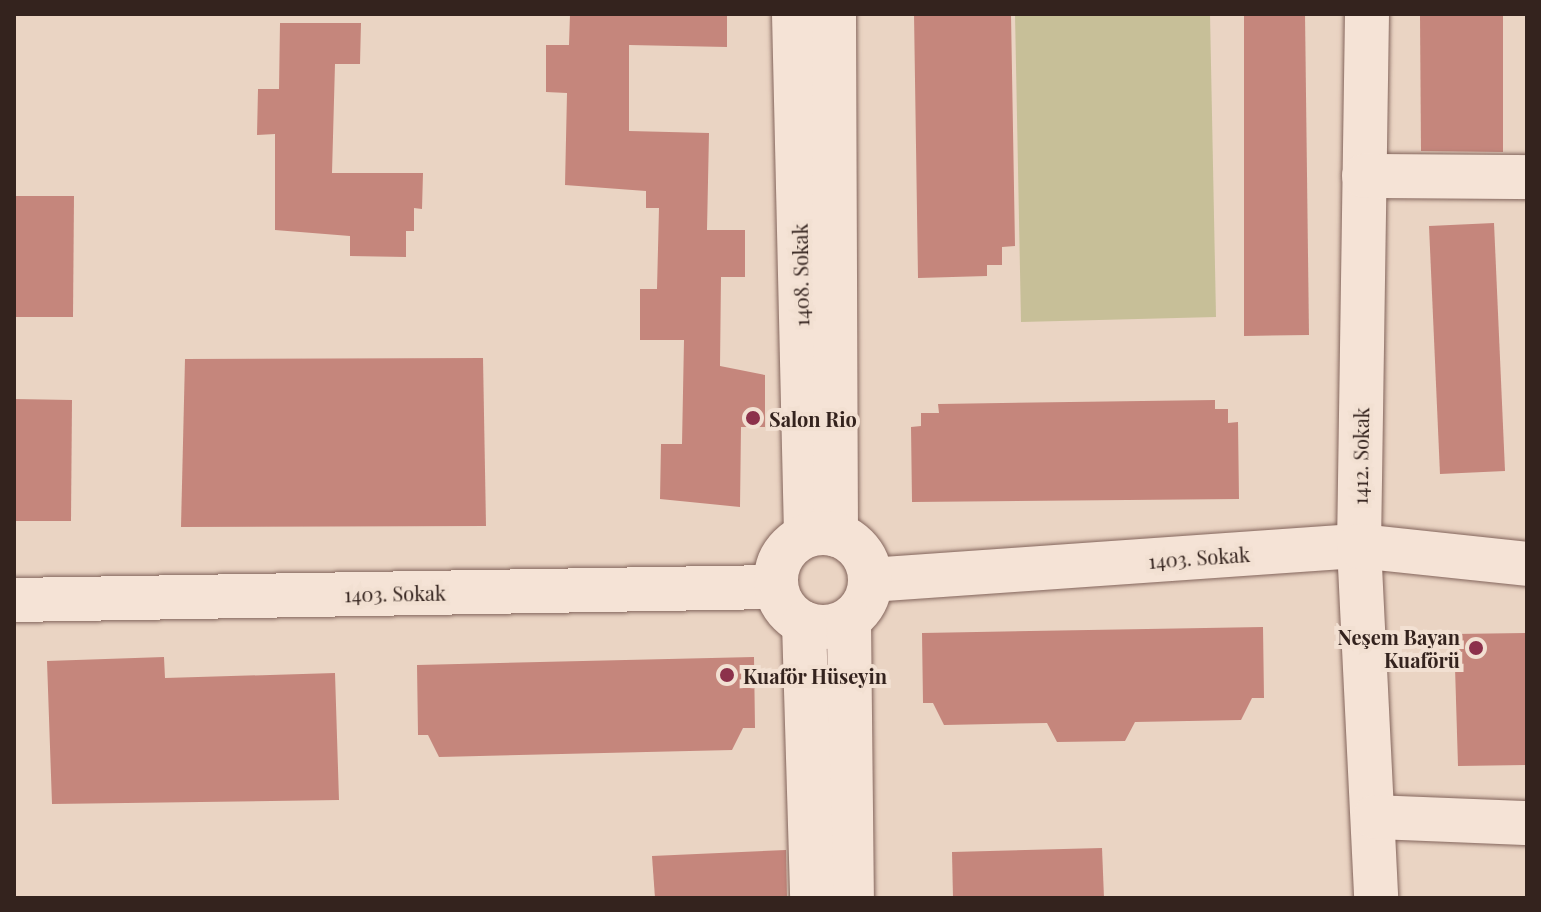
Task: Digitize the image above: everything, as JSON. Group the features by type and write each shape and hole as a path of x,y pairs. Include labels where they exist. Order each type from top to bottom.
{"street":[{"name":"1408. Sokak","path":"794,14 821,535"},
{"name":"1408. Sokak","path":"821,535 834,14"},
{"name":"1412. Sokak","path":"1367,14 1359,546 1375,817 1376,898"},
{"path":"1364,176 1527,177"},
{"path":"812,898 804,623 776,587 782,557 821,535 861,552 870,580 849,620 852,898"},
{"name":"1403. Sokak","path":"870,580 1359,546 1527,564"},
{"name":"1403. Sokak","path":"14,600 776,587"},
{"path":"804,623 849,620"},
{"path":"1375,817 1527,823"}],"shaded area":[{"path":"1015,14 1210,14 1216,317 1021,322"}],"building":[{"path":"570,14 727,14 727,47 629,45 629,131 709,133 707,230 745,230 745,277 721,277 720,366 765,375 765,427 741,427 740,507 660,499 661,444 682,444 684,340 640,340 640,289 657,289 659,208 646,208 646,191 565,185 567,93 546,92 546,45 569,45"},
{"path":"914,14 1011,14 1015,246 1002,247 1002,265 987,265 987,276 918,278"},
{"path":"1244,14 1305,14 1309,335 1244,336"},
{"path":"1420,16 1503,16 1503,152 1421,151"},
{"path":"280,23 361,23 360,64 335,64 332,173 423,173 422,209 414,208 414,231 406,231 406,257 350,256 350,236 275,230 275,134 257,135 258,89 279,89"},
{"path":"14,196 74,196 73,317 14,317"},
{"path":"1494,223 1505,471 1440,474 1429,226"},
{"path":"483,358 486,526 181,527 185,359"},
{"path":"14,399 72,400 71,521 14,521"},
{"path":"1215,400 1215,409 1228,409 1228,423 1238,422 1239,499 912,502 911,427 921,426 921,413 939,413 938,404"},
{"path":"1263,627 1264,698 1252,698 1241,720 1135,722 1125,741 1057,742 1047,723 944,725 933,703 923,703 922,633"},
{"path":"1527,633 1527,765 1458,766 1454,634"},
{"path":"164,657 165,678 335,673 339,800 52,804 47,661"},
{"path":"754,657 755,728 743,728 732,750 439,757 428,735 418,735 417,665"},
{"path":"1102,848 1104,898 953,898 952,852"},
{"path":"786,850 787,898 655,898 652,856"}],"place":[{"name":"Salon Rio","path":"753,418"},
{"name":"Neşem Bayan Kuaförü","path":"1476,648"},
{"name":"Kuaför Hüseyin","path":"727,675"}]}
